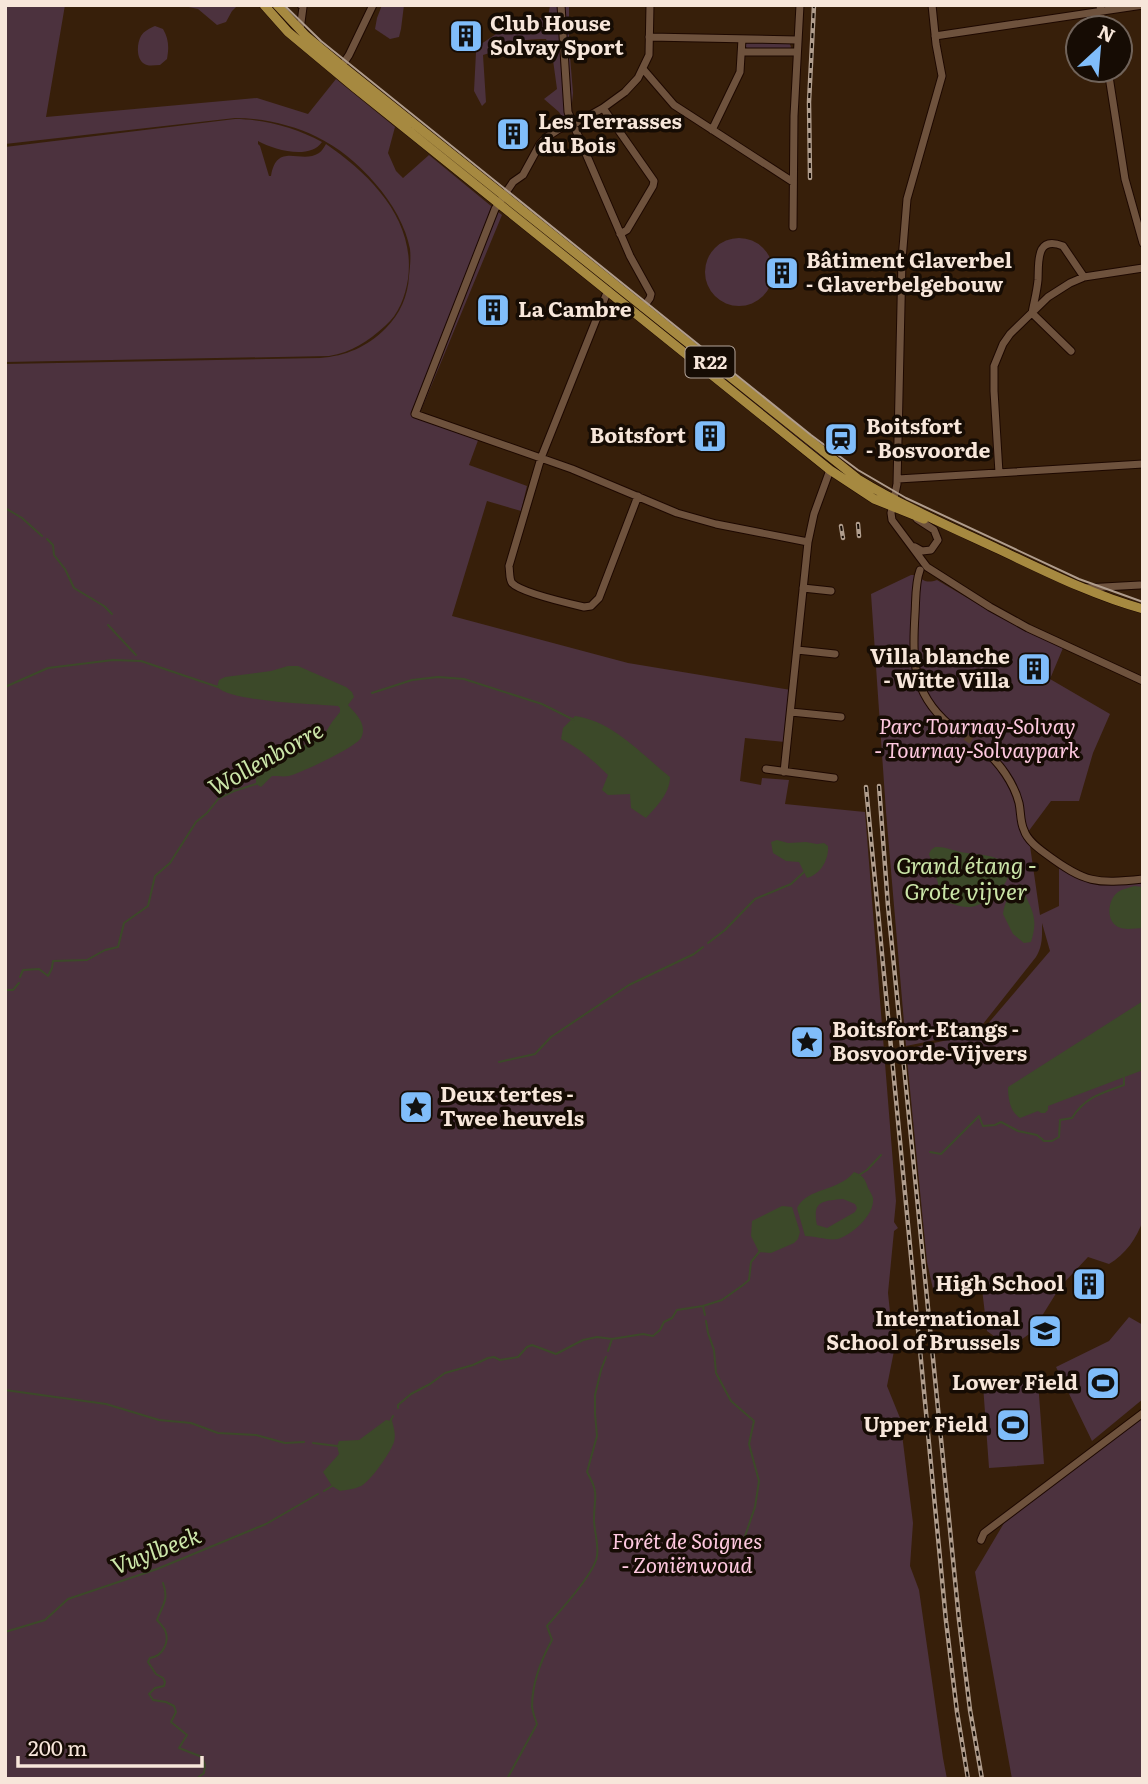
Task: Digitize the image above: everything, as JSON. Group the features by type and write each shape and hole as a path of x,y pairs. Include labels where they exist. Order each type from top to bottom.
{"main road":[{"name":"R22","path":"264,5 288,32 643,308 838,464 907,513 953,528"},
{"name":"R22","path":"277,5 339,70"},
{"name":"R22","path":"501,199 608,290 830,470 863,492 953,528 1083,588 1143,609"}],"street":[{"path":"300,30 301,5"},
{"path":"339,70 355,44 373,5"},
{"path":"561,5 568,112 629,256 650,294 643,308"},
{"path":"650,5 649,55 638,78 625,92 603,108 573,125 559,128 547,137 540,144 523,175 513,182 495,209 415,414 541,458 677,513 716,524 808,542"},
{"path":"793,227 796,52 800,5"},
{"path":"907,513 932,527 938,540 931,550 919,551 912,545 892,520 891,513 898,479 902,260 907,199 942,76 934,36 932,5"},
{"path":"934,36 1100,8 1143,5"},
{"path":"649,37 797,40"},
{"path":"712,130 740,72 742,39"},
{"path":"742,52 796,52"},
{"path":"643,69 674,105 793,182"},
{"path":"1110,84 1125,179 1143,243"},
{"path":"603,108 654,181 627,230 620,234"},
{"path":"1032,313 1038,284 1038,261 1040,251 1045,245 1053,243 1063,246 1084,277"},
{"path":"999,473 994,366 1010,334 1048,298 1084,277 1143,268"},
{"path":"608,290 541,458 509,566 511,581 519,588 584,607 591,606 599,598 638,496"},
{"path":"1032,313 1071,351"},
{"path":"898,479 1143,464"},
{"path":"784,772 808,542 814,514 830,470"},
{"path":"912,545 921,567 1028,628 1143,681"},
{"path":"925,551 926,561 921,567 917,584 914,640 916,672 931,707 957,731"},
{"path":"1083,588 1142,586"},
{"path":"803,588 831,591"},
{"path":"797,650 835,654"},
{"path":"791,712 841,717"},
{"path":"983,749 995,760 1013,788 1026,836 1037,847 1064,868 1087,879 1116,882 1143,879"},
{"path":"766,769 834,778"},
{"path":"981,1540 984,1533 1143,1413"}],"green space":[{"name":"Forêt de Soignes - Zoniënwoud","path":"5,5 65,5 46,117 257,98 308,114 336,79 395,127 388,153 396,171 403,178 429,155 502,215 420,413 480,435 469,465 527,486 521,511 487,501 452,616 628,663 791,690 785,742 745,738 740,781 761,785 762,778 789,780 785,804 865,812 896,1201 894,1222 898,1228 894,1231 888,1293 894,1351 887,1386 900,1418 913,1523 910,1566 919,1590 947,1779 5,1779 5,364 320,358 339,355 371,340 395,317 407,291 410,249 398,216 388,199 362,169 332,145 308,133 277,123 235,118 5,144"},
{"path":"179,5 238,5 226,22 217,25 198,9"},
{"path":"382,5 404,5 399,37 390,39 375,29"},
{"path":"550,5 569,5 573,93 570,123 566,123 559,112 544,99 557,89 552,53 546,39 515,42 483,55 486,102 482,106 474,91 476,52 481,44 499,32 517,30 522,26 522,20 548,17"},
{"path":"155,26 163,29 165,33 168,55 160,65 149,65 141,60 138,46 142,34"},
{"path":"747,42 789,42 791,47 749,50 745,46"},
{"path":"235,119 280,125 322,142 309,151 292,152 258,141 269,176 278,159 312,156 320,152 326,144 359,170 387,201 405,237 409,258 405,292 398,311 390,321 359,346 329,356 5,362 5,147"},
{"path":"530,221 822,454 819,457 529,223"},
{"path":"739,238 752,241 763,248 770,259 773,272 770,285 763,296 752,303 739,306 726,303 715,296 708,285 705,272 708,259 715,248 726,241"},
{"name":"Parc Tournay-Solvay - Tournay-Solvaypark","path":"911,575 917,575 926,581 937,580 998,616 1063,648 1050,679 1110,714 1093,753 1079,801 1051,801 1028,832 1040,915 1059,906 1059,866 1084,880 1143,881 1143,1220 1130,1245 1115,1260 1109,1264 1088,1257 1060,1287 1032,1332 1018,1342 1002,1342 987,1331 982,1289 933,1289 927,1262 906,1049 980,1033 1050,951 1042,923 1041,944 1036,957 979,1029 906,1046 871,594"},
{"name":"Lower Field","path":"1129,1317 1143,1325 1143,1399 1092,1441 1056,1367 1109,1341"},
{"name":"Upper Field","path":"1038,1381 1044,1464 989,1468 983,1385"},
{"path":"1143,1417 1143,1779 1012,1779 975,1572 1007,1518"}],"water":[{"path":"298,666 352,692 354,697 348,705 360,719 363,733 357,742 339,753 295,774 272,776 261,787 256,784 256,778 267,768 273,756 280,751 280,747 286,749 304,745 324,735 340,708 256,699 226,692 217,687 219,680 225,677"},
{"path":"575,716 602,724 614,731 670,777 665,794 646,818 631,808 630,794 608,795 602,790 608,775 586,755 561,739 563,728"},
{"path":"777,840 788,843 824,843 828,846 828,851 820,870 807,878 799,862 786,861 773,853 771,842"},
{"name":"Grand étang - Grote vijver","path":"935,847 986,855 1000,860 1008,869 1005,884 992,897 970,907 938,899 938,883 929,854"},
{"path":"1021,884 1034,918 1031,942 1024,943 1013,934 1003,914 1009,897"},
{"path":"1134,886 1143,887 1143,928 1121,928 1112,922 1110,906 1118,892"},
{"path":"1143,1001 1143,1070 1048,1106 1045,1113 1038,1111 1020,1118 1014,1112 1008,1096 1008,1087"},
{"path":"854,1172 866,1182 873,1204 866,1217 856,1229 838,1239 805,1236 797,1208 802,1201","holes":["843,1199 855,1204 855,1212 827,1228 817,1225 816,1211 820,1204"]},
{"path":"782,1206 792,1207 800,1232 798,1239 771,1253 759,1252 751,1236 752,1221"},
{"path":"386,1420 392,1421 395,1439 375,1473 356,1488 340,1491 332,1486 323,1472 339,1454 339,1441 359,1440"}],"waterway":[{"path":"5,508 22,518 42,536"},
{"path":"47,539 53,545 54,555 65,569 74,588 112,614"},
{"path":"108,625 136,655"},
{"path":"5,687 48,668 113,660 141,661 218,687"},
{"path":"372,693 412,680 438,677 464,679 542,704 574,720"},
{"name":"Wollenborre","path":"20,977 23,970 39,969 48,976 53,961 87,960 105,950 118,947 124,923 148,906 155,876 170,863 196,822 219,798 256,784"},
{"path":"708,943 725,930 755,899 791,884 804,872"},
{"path":"499,1062 535,1054 551,1037 629,985 694,954 703,947"},
{"name":"Wollenborre","path":"5,990 13,990 19,983"},
{"name":"Vuylbeek","path":"930,1152 941,1154 979,1116 983,1126 1001,1122 1018,1131 1037,1135 1044,1141 1052,1141 1059,1137 1060,1120 1072,1118 1088,1100 1124,1085 1124,1078"},
{"name":"Vuylbeek","path":"859,1175 881,1155"},
{"name":"Vuylbeek","path":"398,1408 411,1394 445,1373 488,1358 500,1360 518,1357 532,1345 556,1354 583,1340 597,1337 612,1339 643,1334 653,1336 677,1310 722,1300 743,1285 749,1280 751,1262 760,1251"},
{"path":"703,1306 705,1315"},
{"path":"706,1321 714,1350 716,1373 731,1401 754,1421 749,1444 759,1481 755,1507 744,1539"},
{"path":"608,1351 612,1339"},
{"path":"507,1779 537,1724 532,1698 538,1672 552,1640 547,1626 583,1582 597,1556 595,1491 587,1472 597,1436 595,1395 606,1357"},
{"path":"5,1390 106,1404 159,1420 191,1423 218,1433 256,1435 285,1443 304,1442"},
{"name":"Vuylbeek","path":"390,1422 393,1416"},
{"path":"313,1443 337,1446"},
{"name":"Vuylbeek","path":"324,1491 332,1486"},
{"name":"Vuylbeek","path":"5,1632 45,1620 68,1599 157,1569 266,1524 318,1494"},
{"path":"163,1583 165,1598 157,1620 165,1630 166,1644 162,1651 148,1662 165,1682 164,1686 155,1688 149,1694 153,1700 174,1706 176,1712 171,1722 187,1735 179,1748 202,1757 205,1765 204,1773 196,1779"}],"tunnel":[{"path":"957,731 983,749"}],"tram line":[{"path":"284,5 321,41 858,470 906,498 1079,579 1143,602"}],"railway":[{"path":"810,178 809,102 814,5"},
{"path":"858,524 859,536"},
{"path":"841,526 843,538"},
{"path":"879,786 888,906 959,1620 982,1779"},
{"path":"866,787 946,1621 968,1779"}],"place":[{"name":"Club House Solvay Sport","path":"466,36"},
{"name":"Les Terrasses du Bois","path":"513,134"},
{"name":"Bâtiment Glaverbel - Glaverbelgebouw","path":"782,273"},
{"name":"La Cambre","path":"493,310"},
{"name":"Boitsfort","path":"710,436"},
{"name":"Boitsfort - Bosvoorde","path":"841,439"},
{"name":"Villa blanche - Witte Villa","path":"1034,669"},
{"name":"Boitsfort-Etangs - Bosvoorde-Vijvers","path":"807,1042"},
{"name":"Deux tertes - Twee heuvels","path":"416,1107"},
{"name":"High School","path":"1089,1284"},
{"name":"International School of Brussels","path":"1045,1331"},
{"name":"Lower Field","path":"1103,1383"},
{"name":"Upper Field","path":"1013,1425"}]}
